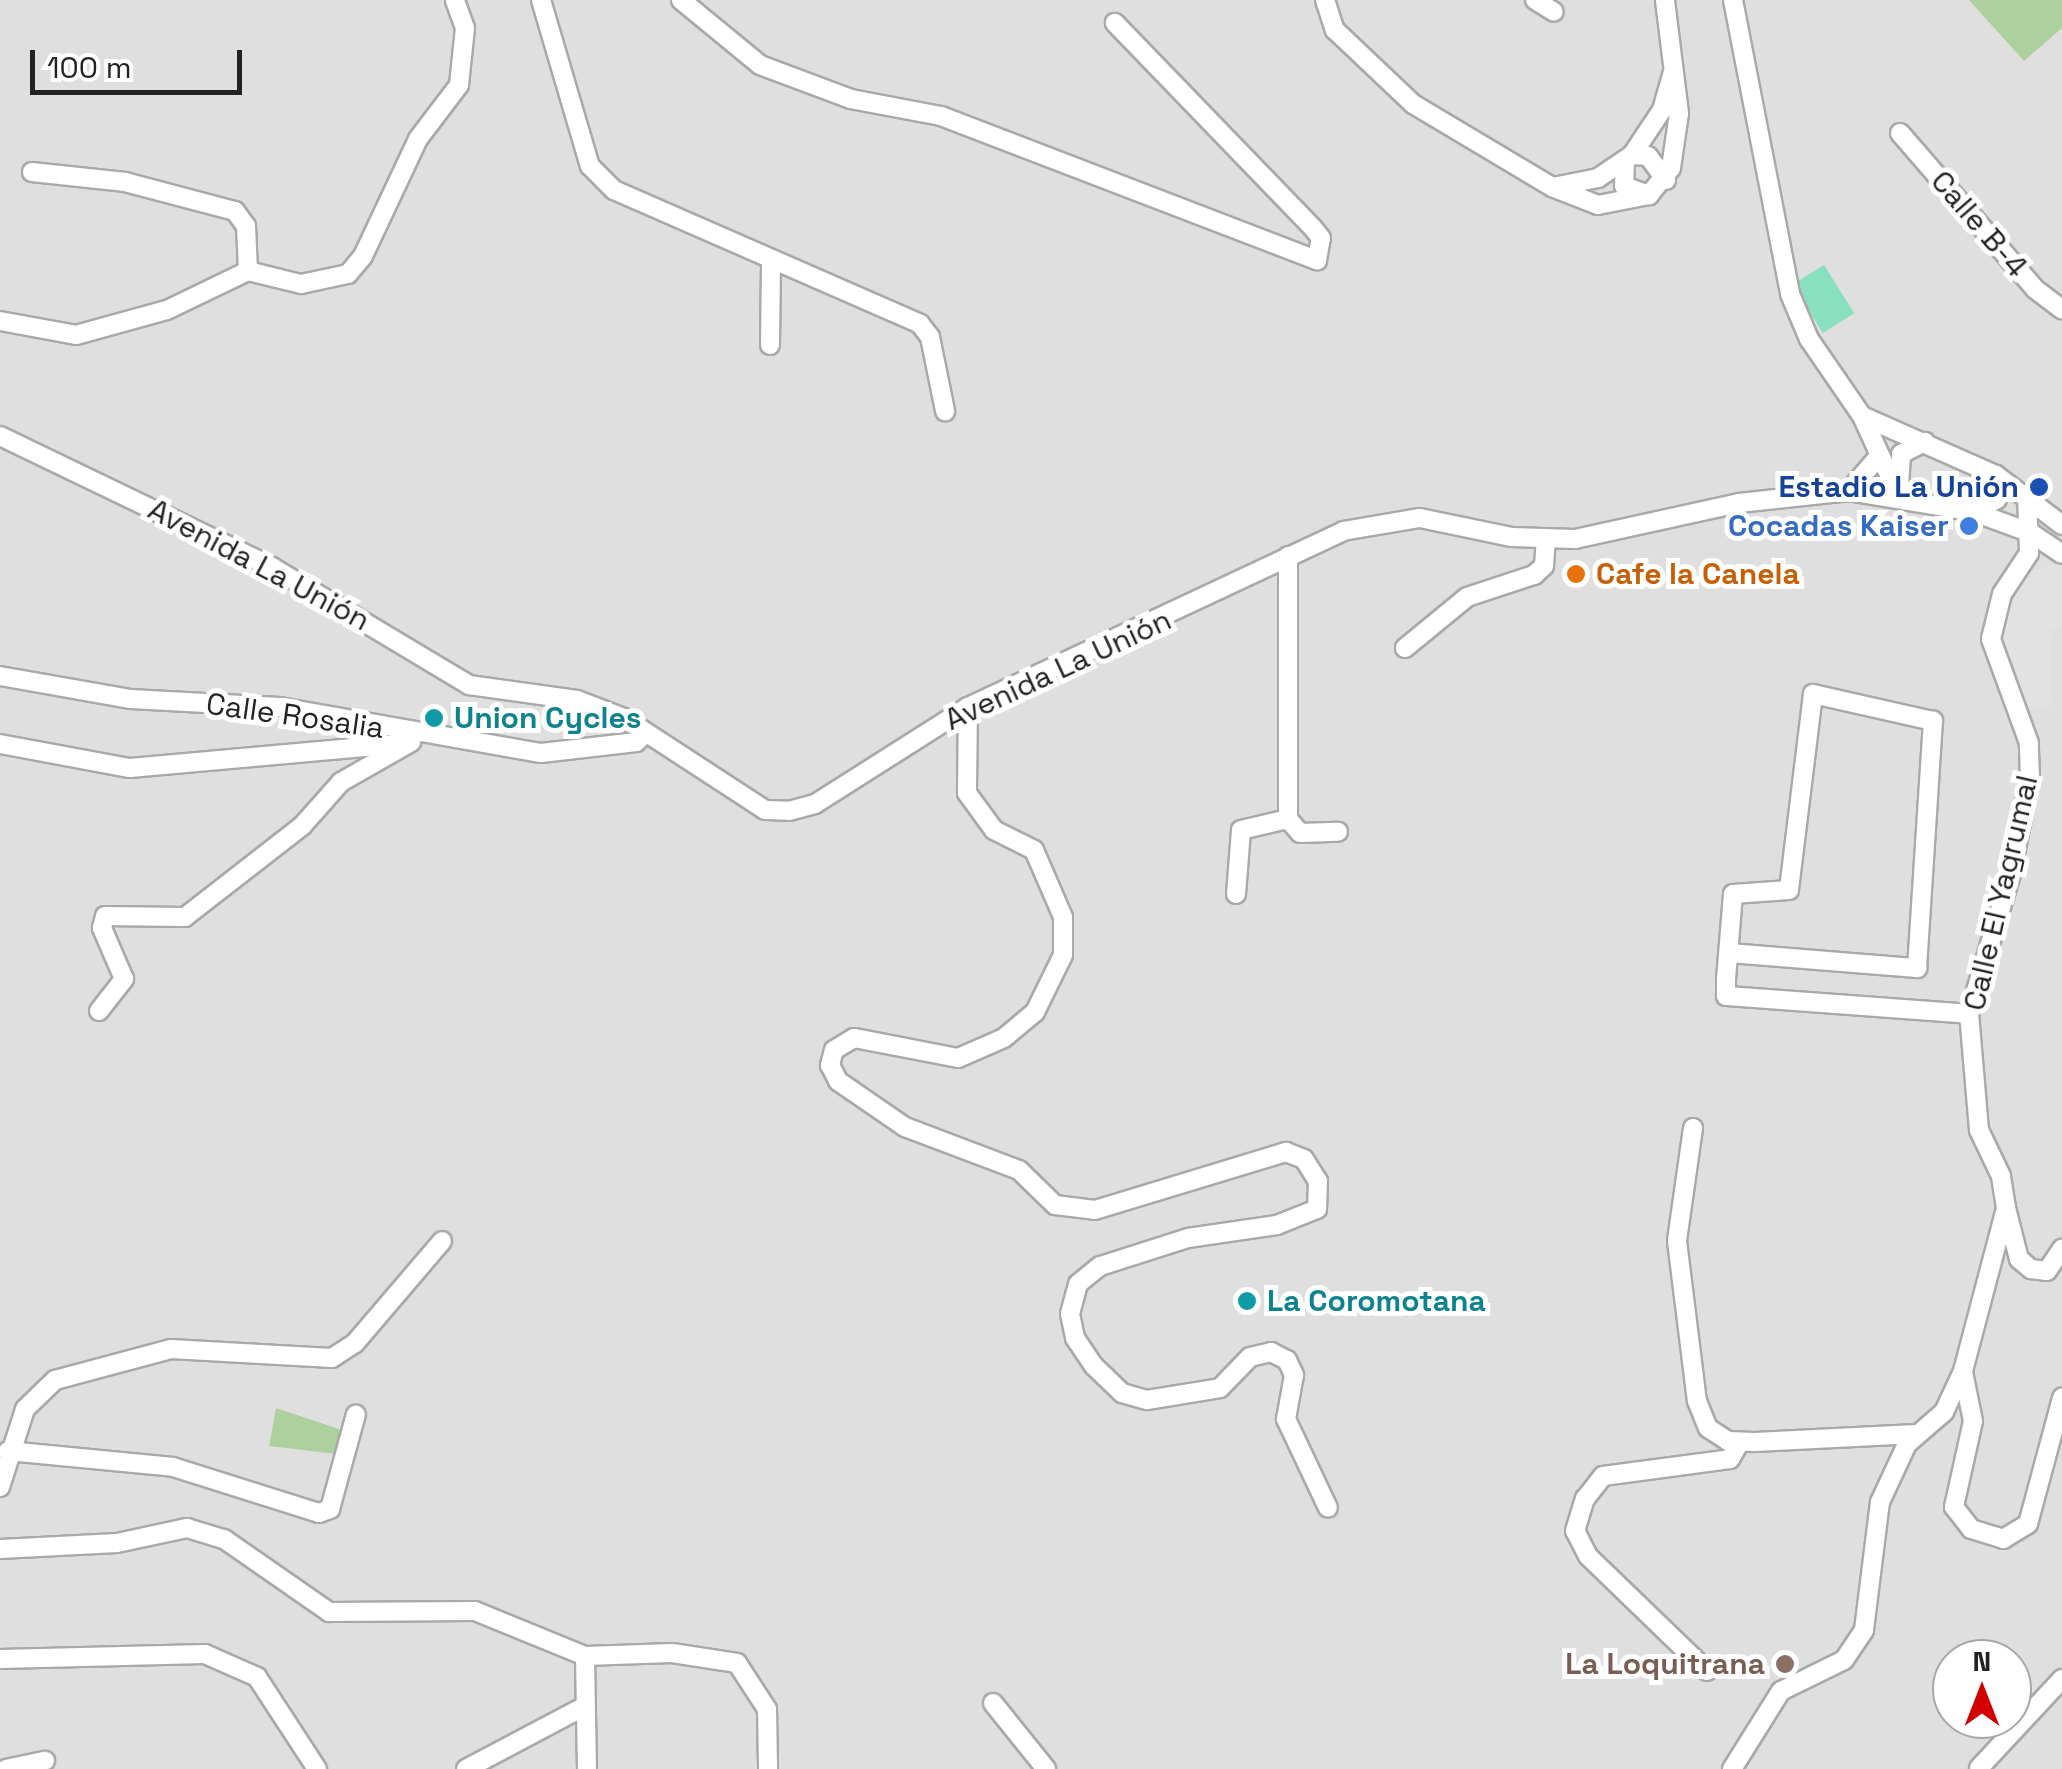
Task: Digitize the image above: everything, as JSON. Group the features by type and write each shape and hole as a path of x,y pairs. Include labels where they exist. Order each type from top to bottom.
{"street":[{"path":"0,321 20,329 105,331 168,310 248,271 301,284 328,282 348,274 363,256 411,152 458,84 465,28 455,0"},
{"path":"541,0 590,166 614,190 920,324 930,336 945,411"},
{"path":"681,0 760,65 851,98 941,116 1317,260 1320,238 1312,226 1115,23"},
{"path":"1325,0 1335,30 1414,104 1552,187 1598,205 1649,195 1666,180 1677,146 1675,62 1665,0"},
{"path":"1535,0 1554,12"},
{"path":"1733,0 1790,294 1809,339 1862,416 1879,456 1904,492"},
{"path":"1552,187 1598,178 1629,158 1662,110 1675,62"},
{"name":"Calle B-4","path":"1900,133 2035,288 2062,309"},
{"path":"1629,158 1648,156 1666,180"},
{"path":"1629,158 1624,186 1649,195"},
{"path":"32,172 124,182 235,211 246,226 248,271"},
{"path":"770,344 771,262"},
{"path":"0,306 20,329"},
{"path":"1862,416 1996,474 2062,524"},
{"name":"Avenida La Unión","path":"0,436 272,567 470,686 577,700 646,732 765,810 790,811 815,804 968,707 1240,584 1343,531 1420,518 1546,540 1850,490 1904,492 1974,512 2032,533 2062,554"},
{"path":"1904,492 1901,454 1925,442"},
{"path":"1850,490 1879,456"},
{"path":"1974,512 1997,500 1996,474"},
{"path":"2027,494 2032,533"},
{"name":"Calle El Yagrumal","path":"1732,1769 1781,1692 1844,1660 1856,1646 1869,1614 1880,1502 1917,1434 1944,1412 1962,1372 2006,1208 2001,1176 1979,1130 1969,1014 2011,874 2030,778 2030,743 1991,639 1996,608 2030,553 2032,533"},
{"path":"1405,648 1467,597 1534,575 1544,566 1546,540"},
{"path":"1288,556 1288,818 1300,833 1338,832"},
{"name":"Calle Rosalia","path":"0,676 131,698 280,707 438,737 574,754 636,742 646,732"},
{"path":"1728,954 1917,968 1933,721 1814,694 1789,890 1734,894 1728,954 1726,996 1969,1014"},
{"path":"968,707 967,792 994,830 1034,850 1063,917 1063,955 1035,1012 1004,1038 958,1058 854,1038 834,1050 830,1065 838,1082 890,1118 1019,1170 1055,1205 1095,1210 1286,1152 1304,1159 1318,1180 1317,1209 1278,1225 1188,1238 1100,1266 1078,1284 1070,1314 1075,1338 1094,1366 1122,1393 1147,1400 1220,1388 1250,1357 1271,1352 1288,1360 1294,1374 1286,1419 1328,1508"},
{"path":"0,744 130,768 438,737"},
{"path":"99,1011 124,978 102,928 105,916 185,918 302,826 341,782 410,742"},
{"path":"1236,894 1241,830 1288,818"},
{"path":"1693,1128 1677,1241 1696,1402 1716,1436 1740,1442 1917,1434"},
{"path":"2006,1208 2019,1259 2030,1269 2047,1271 2062,1249"},
{"path":"0,1487 8,1451 25,1410 55,1380 91,1366 171,1348 332,1358 354,1343 442,1241"},
{"path":"1962,1372 1973,1421 1954,1507 1972,1529 2003,1539 2028,1524 2062,1398"},
{"path":"8,1451 174,1466 319,1513 330,1508 356,1414"},
{"path":"1707,1671 1588,1556 1575,1532 1584,1499 1603,1476 1730,1459 1740,1442"},
{"path":"0,1549 117,1543 187,1528 224,1539 329,1612 476,1611 586,1656 672,1653 736,1663 766,1709 768,1769"},
{"path":"0,1660 205,1654 257,1676 317,1769"},
{"path":"586,1656 587,1769"},
{"path":"1979,1768 2062,1680"},
{"path":"993,1703 1046,1769"},
{"path":"466,1769 586,1706"},
{"path":"6,1769 45,1761"}],"shaded area":[{"path":"0,0 2062,0 2062,1769 0,1769"},
{"path":"2051,564 2062,566 2062,629 2049,630 2051,707 2028,706 2000,635 2006,599 2030,574"}],"green space":[{"path":"1969,0 2062,0 2062,28 2024,61"},
{"path":"1824,265 1854,313 1823,333 1793,285"},
{"path":"276,1408 342,1430 336,1454 269,1446"}],"place":[{"name":"Estadio La Unión","path":"2039,487"},
{"name":"Cocadas Kaiser","path":"1969,526"},
{"name":"Cafe la Canela","path":"1576,574"},
{"name":"Union Cycles","path":"434,718"},
{"name":"La Coromotana","path":"1247,1301"},
{"name":"La Loquitrana","path":"1785,1664"}]}
